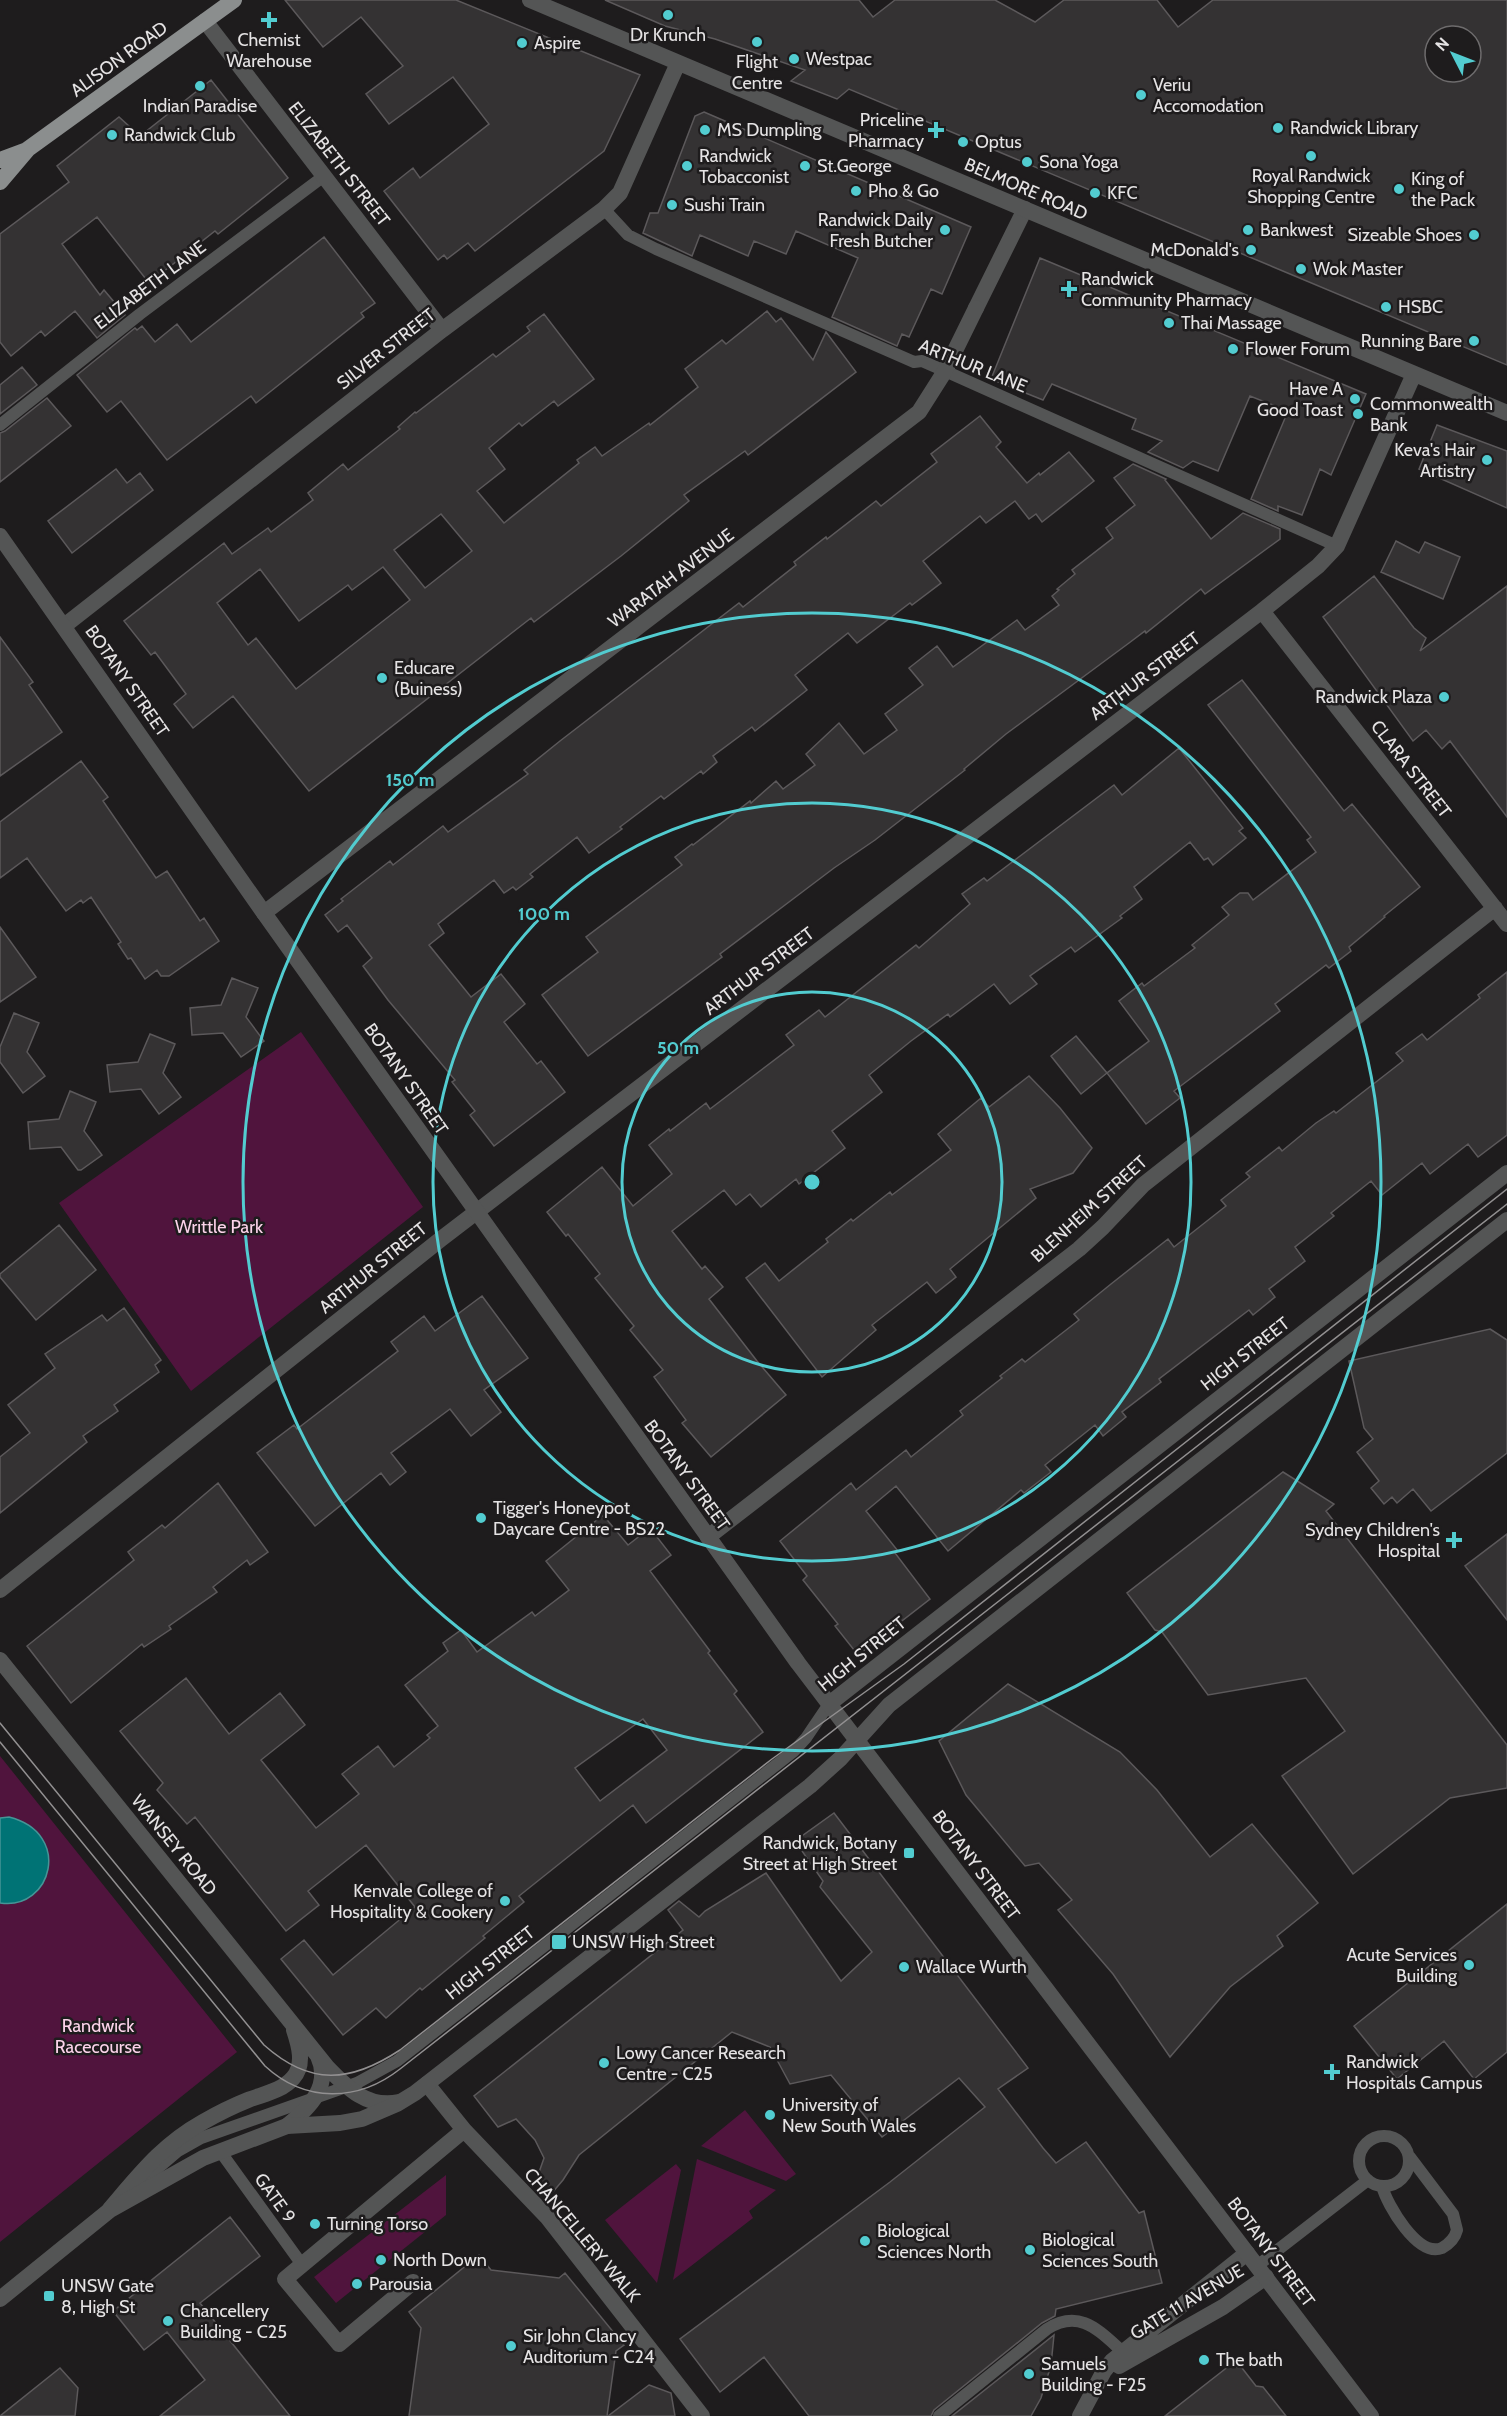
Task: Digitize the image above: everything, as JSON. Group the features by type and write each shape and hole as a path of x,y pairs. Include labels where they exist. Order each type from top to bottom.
{"main road":[{"name":"ALISON ROAD","path":"0,182 28,150 234,0"},
{"name":"ALISON ROAD","path":"0,160 28,150"}],"street":[{"name":"BELMORE ROAD","path":"540,2 678,63 1507,413"},
{"name":"ELIZABETH STREET","path":"205,21 442,330"},
{"name":"SILVER STREET","path":"64,626 442,330 604,209 620,193 678,63"},
{"name":"WARATAH AVENUE","path":"264,913 920,412 945,370 1025,209"},
{"name":"ARTHUR STREET","path":"0,1590 476,1212 1318,566 1337,546 1414,374"},
{"name":"BOTANY STREET","path":"0,536 264,913 828,1704 1371,2416"},
{"name":"CLARA STREET","path":"1262,611 1507,924"},
{"name":"BLENHEIM STREET","path":"708,1537 1079,1248 1103,1227 1143,1185 1495,908"},
{"name":"HIGH STREET","path":"828,1704 1507,1173"},
{"name":"HIGH STREET","path":"0,2299 110,2210 190,2165 287,2126 353,2121 370,2116 403,2101 427,2084 810,1786 836,1763 889,1705 1507,1220"},
{"name":"WANSEY ROAD","path":"0,1660 290,2021 347,2087 362,2098 380,2104 403,2101"},
{"name":"HIGH STREET","path":"110,2210 166,2146 205,2120 283,2086 293,2079 300,2066 300,2055 290,2021"},
{"path":"287,2126 315,2098 321,2087 323,2075 318,2055"},
{"name":"CHANCELLERY WALK","path":"427,2084 464,2130 548,2218 702,2416"},
{"path":"413,2282 339,2344 285,2279 464,2130"},
{"name":"GATE 11 AVENUE","path":"1127,2355 1256,2265"},
{"name":"GATE 11 AVENUE","path":"1080,2416 1105,2368 1223,2307 1256,2265"}],"lane":[{"name":"ELIZABETH LANE","path":"0,425 140,314 324,176"},
{"name":"ARTHUR LANE","path":"604,209 628,235 656,249 914,362 922,361 945,370 1337,546"},
{"name":"HIGH STREET","path":"110,2210 171,2156 194,2141 347,2087 382,2071 788,1756 806,1738 828,1704"},
{"path":"1382,2186 1389,2205 1420,2245 1434,2250 1450,2242 1457,2230 1453,2214 1398,2139 1390,2136 1374,2137 1365,2144 1359,2159 1361,2170 1368,2180 1382,2186 1395,2184 1403,2178 1409,2167 1410,2157"},
{"name":"GATE 9","path":"220,2151 303,2265"},
{"path":"1256,2265 1368,2180"},
{"path":"939,2416 1047,2329 1058,2323 1075,2321 1087,2323 1127,2355"}],"green space":[{"name":"Writtle Park","path":"301,1032 423,1207 191,1391 59,1203"},
{"name":"Randwick Racecourse","path":"0,1756 237,2052 0,2242"},
{"path":"745,2110 796,2174 786,2181 701,2146"},
{"path":"697,2159 776,2190 749,2211 753,2218 673,2280"},
{"path":"676,2164 681,2170 657,2283 605,2220"},
{"path":"446,2175 446,2215 336,2303 314,2277"}],"water":[{"path":"9,1817 29,1826 42,1838 48,1853 48,1869 43,1884 32,1895 18,1902 0,1903 0,1818"}],"building":[{"path":"285,0 456,0 640,75 604,151 475,251 468,243 447,259 444,255 438,260 384,191 413,168 420,178 489,124 453,77 389,124 366,94 403,66 361,17 323,47"},
{"name":"Royal Randwick Shopping Centre","path":"605,0 859,0 873,17 895,0 995,0 1035,22 1064,0 1157,0 1178,27 1213,0 1507,0 1507,365 849,89 837,99 791,81 805,70 715,39 665,26"},
{"path":"211,80 288,178 218,234 215,231 149,283 97,217 62,244 100,295 104,290 125,315 97,338 75,311 45,336 41,331 11,356 0,342 0,234 69,182 57,166 119,117 140,136"},
{"path":"704,112 971,227 942,294 931,289 909,337 902,334 897,346 832,317 858,258 796,231 786,254 754,241 748,256 700,235 692,256 643,233 650,213 658,213 695,116"},
{"path":"324,237 375,303 361,313 364,317 256,403 251,396 167,460 121,401 107,412 77,375 135,328 137,330 142,326 155,342 177,324 191,342"},
{"path":"1040,258 1366,394 1331,475 1320,469 1302,515 1278,506 1278,511 1251,499 1288,411 1250,396 1218,471 1193,461 1183,468 1148,452 1162,441 1132,429 1136,419 1052,384 1043,400 991,379"},
{"path":"767,311 776,322 781,318 813,360 826,332 856,372 748,455 745,451 684,495 689,501 621,556 534,622 531,618 309,791 233,696 193,728 174,704 186,694 155,652 151,655 124,621 224,543 232,554 268,528 271,532 313,500 308,493 343,464 348,470 400,429 398,427 415,412 493,354 496,357 530,331 527,327 544,314 594,379 558,406 554,401 522,426 519,423 489,448 505,469 477,491 504,523 579,463 577,460 595,447 602,456 649,423 650,425 698,387 685,369 722,340 726,344","holes":["441,514 472,551 425,588 394,550","383,567 410,600 296,689 256,638 248,645 217,603 260,569 299,621 348,585 352,590"]},
{"path":"22,367 37,385 0,414 0,385"},
{"path":"47,398 71,426 0,482 0,433"},
{"path":"980,416 1001,442 996,447 1027,483 1069,452 1094,481 1042,522 1036,514 1029,519 1015,501 986,523 980,516 923,561 941,583 857,643 848,633 795,675 807,690 755,731 752,727 713,756 717,762 703,774 701,771 664,799 661,796 589,853 577,837 530,874 533,877 516,890 513,887 504,893 494,880 438,924 444,933 429,945 471,997 501,974 525,1004 504,1022 537,1064 541,1061 565,1092 494,1146 470,1115 475,1111 452,1082 455,1080 388,1000 363,966 372,958 347,925 338,932 325,915 343,901 341,899 390,861 393,865 443,826 448,832 528,774 524,770 560,741 739,603 743,607 796,565 794,562 826,537 827,539 876,501 881,506 937,462 931,454"},
{"path":"1437,425 1507,451 1507,508 1419,469"},
{"path":"1133,464 1166,479 1211,539 1243,513 1280,529 1280,539 1205,594 1201,589 1146,633 1145,631 1006,734 965,770 875,840 834,868 720,954 722,957 588,1056 542,995 598,952 586,937 682,865 675,857 692,844 750,801 751,803 776,781 783,789 815,765 806,754 839,723 864,754 897,730 885,714 923,685 909,668 937,646 953,667 1017,620 1025,630 1059,605 1052,596 1059,590 1057,589 1075,574 1072,570 1113,538 1106,528 1135,505 1114,478"},
{"path":"116,469 127,483 140,473 153,490 72,553 48,521"},
{"path":"1396,541 1419,553 1425,542 1460,557 1443,599 1381,572"},
{"name":"Randwick Plaza","path":"1374,576 1414,628 1426,638 1420,651 1507,586 1507,817 1450,741 1442,749 1426,730 1413,741 1323,617"},
{"path":"0,637 33,682 29,685 62,732 0,776"},
{"path":"1242,680 1344,811 1352,804 1420,887 1349,947 1351,951 1329,968 1326,965 1275,1004 1280,1011 1174,1091 1180,1098 1146,1124 1107,1073 1149,1041 1119,1001 1142,983 1144,986 1195,948 1192,945 1229,915 1222,907 1240,893 1248,893 1253,900 1316,852 1307,840 1311,837 1208,705"},
{"path":"1179,748 1243,828 1239,831 1246,838 1213,865 1208,858 1204,860 1190,842 1134,887 1142,899 1120,916 1122,918 1075,952 1071,947 1030,976 1037,984 1010,1004 994,984 950,1017 948,1014 911,1041 869,1075 882,1092 832,1131 845,1148 799,1184 796,1179 761,1207 750,1194 736,1205 724,1190 672,1231 702,1269 705,1266 723,1287 709,1299 786,1395 711,1457 682,1423 686,1420 654,1377 663,1370 630,1330 634,1326 595,1278 600,1274 547,1212 602,1167 633,1206 672,1174 649,1145 706,1103 710,1109 794,1045 786,1035 819,1010 825,1017 916,945 919,948 970,904 962,894 984,878 987,881 1114,785 1122,795"},
{"path":"81,761 108,797 103,801 156,878 167,871 200,921 204,918 219,941 169,976 161,976 157,970 145,979 118,944 121,942 91,897 83,903 81,900 66,911 27,858 0,878 0,822"},
{"path":"0,927 36,977 0,1002"},
{"path":"1507,972 1507,1135 1478,1157 1468,1144 1430,1174 1422,1163 1382,1195 1371,1181 1331,1213 1334,1216 1295,1247 1305,1261 1269,1289 1275,1297 1253,1315 1249,1310 1159,1379 1161,1382 1122,1412 1126,1417 1103,1436 1095,1425 1045,1465 1051,1472 1024,1493 1021,1490 948,1551 896,1486 866,1511 898,1551 895,1553 930,1599 858,1655 835,1626 838,1624 803,1580 807,1576 780,1541 851,1483 856,1490 906,1450 911,1457 963,1415 960,1411 1002,1378 1000,1376 1022,1359 1025,1362 1079,1320 1074,1314 1111,1284 1168,1239 1174,1247 1226,1206 1221,1200 1250,1177 1246,1173 1279,1147 1282,1151 1316,1123 1334,1111 1336,1113 1403,1061 1396,1053 1422,1034 1427,1040 1480,998 1478,995"},
{"path":"232,978 258,988 246,1017 264,1041 241,1057 223,1033 192,1035 190,1008 221,1005"},
{"path":"14,1013 39,1023 27,1052 45,1076 23,1093 0,1062 0,1047"},
{"path":"150,1034 175,1044 163,1073 181,1097 159,1114 141,1089 110,1092 107,1065 138,1062"},
{"path":"1076,1036 1107,1073 1081,1094 1051,1056"},
{"path":"1029,1076 1060,1108 1092,1148 1073,1173 1030,1189 1036,1198 950,1269 956,1277 936,1293 927,1282 872,1325 876,1330 822,1377 746,1278 765,1263 779,1281 828,1242 826,1239 851,1219 853,1221 890,1192 892,1195 951,1150 938,1134 981,1098 989,1107"},
{"path":"70,1091 96,1102 84,1131 102,1155 81,1170 78,1170 61,1147 30,1149 28,1122 59,1119"},
{"path":"59,1225 96,1270 36,1320 0,1277 0,1274"},
{"path":"482,1296 528,1358 484,1390 501,1412 471,1436 450,1409 391,1453 406,1472 390,1485 381,1473 315,1526 257,1453 294,1425 297,1429 398,1351 391,1342 424,1316 435,1331"},
{"path":"124,1308 161,1360 155,1365 159,1372 114,1405 118,1411 83,1436 87,1442 0,1513 0,1457 30,1433 8,1405 55,1368 45,1354 102,1315 107,1321"},
{"path":"1490,1329 1507,1340 1507,1453 1431,1511 1413,1489 1397,1503 1392,1497 1384,1504 1371,1488 1379,1481 1357,1452 1373,1439 1364,1428 1349,1361"},
{"path":"1283,1472 1334,1504 1326,1511 1507,1745 1507,1788 1450,1798 1353,1874 1282,1776 1345,1731 1306,1678 1208,1695 1162,1632 1155,1630 1127,1593"},
{"path":"218,1483 268,1552 250,1565 247,1560 213,1587 217,1592 169,1626 171,1629 144,1647 142,1644 71,1703 27,1646 134,1560 128,1552 162,1525 165,1528"},
{"path":"603,1515 628,1545 650,1528 671,1555 650,1571 710,1651 708,1653 737,1691 734,1694 763,1732 646,1823 633,1805 519,1896 524,1902 422,1990 420,1988 386,2018 376,2008 343,2035 281,1959 304,1940 333,1975 415,1907 366,1845 308,1891 319,1905 286,1931 195,1817 187,1824 157,1790 163,1783 120,1731 186,1678 229,1734 280,1693 305,1725 261,1760 316,1828 359,1794 342,1774 378,1746 394,1767 430,1738 427,1735 438,1726 405,1685 448,1651 443,1643 461,1630 477,1652 532,1612 535,1616 569,1590 546,1561","holes":["643,1719 667,1750 600,1801 575,1768"]},
{"path":"1507,1534 1507,1620 1465,1566"},
{"path":"1008,1684 1120,1752 1157,1790 1210,1857 1252,1824 1318,1903 1277,1936 1283,1946 1230,1987 1170,2057 1113,1974 1058,1910 1072,1900 1039,1863 1025,1866 966,1795 939,1741"},
{"path":"834,1813 1028,2068 998,2089 1043,2148 1056,2163 1086,2142 1139,2213 1144,2211 1162,2283 1056,2309 1055,2316 1042,2323 934,2410 931,2416 809,2416 764,2357 720,2392 680,2339 890,2182 985,2107 959,2078 882,2137 831,2075 790,2084 770,2047 732,2032 579,2155 547,2199 537,2178 544,2158 535,2140 516,2119 498,2127 474,2096 683,1930 668,1910 679,1901 699,1917 766,1873 841,1981 872,1952 820,1887 823,1881 795,1841"},
{"name":"Acute Services Building","path":"1507,1904 1507,2052 1474,2079 1444,2041 1397,2079 1354,2026"},
{"name":"Chancellery Building - C25","path":"230,2217 260,2256 200,2303 290,2416 160,2416 205,2380 167,2332 144,2350 113,2311"},
{"name":"Sir John Clancy Auditorium - C24","path":"479,2255 491,2270 559,2278 565,2273 624,2345 616,2351 607,2416 409,2416 421,2328 409,2312"},
{"name":"Samuels Building - F25","path":"1054,2335 1051,2365 1041,2398 1031,2416 952,2416"},
{"path":"1229,2366 1242,2368 1256,2386 1263,2387 1286,2416 1165,2416"},
{"path":"60,2368 78,2388 75,2416 0,2416"},
{"path":"649,2385 671,2393 675,2416 608,2416"}],"tram line":[{"path":"0,1723 264,2045 298,2068 314,2073 347,2074 364,2069 400,2050 772,1759 904,1664 1507,1189"},
{"path":"0,1742 265,2066 297,2087 314,2092 332,2094 367,2088 400,2069 1507,1204"}],"place":[{"name":"Dr Krunch","path":"668,15"},
{"name":"Chemist Warehouse","path":"269,20"},
{"name":"Flight Centre","path":"757,42"},
{"name":"Aspire","path":"522,43"},
{"name":"Westpac","path":"794,59"},
{"name":"Indian Paradise","path":"200,86"},
{"name":"Veriu Accomodation","path":"1141,95"},
{"name":"Randwick Library","path":"1278,128"},
{"name":"MS Dumpling","path":"705,130"},
{"name":"Priceline Pharmacy","path":"936,130"},
{"name":"Randwick Club","path":"112,135"},
{"name":"Optus","path":"963,142"},
{"name":"Royal Randwick Shopping Centre","path":"1311,156"},
{"name":"Sona Yoga","path":"1027,162"},
{"name":"Randwick Tobacconist","path":"687,166"},
{"name":"St.George","path":"805,166"},
{"name":"King of the Pack","path":"1399,189"},
{"name":"Pho & Go","path":"856,191"},
{"name":"KFC","path":"1095,193"},
{"name":"Sushi Train","path":"672,205"},
{"name":"Randwick Daily Fresh Butcher","path":"945,230"},
{"name":"Bankwest","path":"1248,230"},
{"name":"Sizeable Shoes","path":"1474,235"},
{"name":"McDonald's","path":"1251,250"},
{"name":"Wok Master","path":"1301,269"},
{"name":"Randwick Community Pharmacy","path":"1069,289"},
{"name":"HSBC","path":"1386,307"},
{"name":"Thai Massage","path":"1169,323"},
{"name":"Running Bare","path":"1474,341"},
{"name":"Flower Forum","path":"1233,349"},
{"name":"Have A Good Toast","path":"1355,399"},
{"name":"Commonwealth Bank","path":"1358,414"},
{"name":"Keva's Hair Artistry","path":"1487,460"},
{"name":"Educare (Buiness)","path":"382,678"},
{"name":"Randwick Plaza","path":"1444,697"},
{"name":"Tigger's Honeypot Daycare Centre - BS22","path":"481,1518"},
{"name":"Sydney Children's Hospital","path":"1454,1540"},
{"name":"Randwick, Botany Street at High Street","path":"909,1853"},
{"name":"Kenvale College of Hospitality & Cookery","path":"505,1901"},
{"name":"UNSW High Street","path":"559,1942"},
{"name":"Acute Services Building","path":"1469,1965"},
{"name":"Wallace Wurth","path":"904,1967"},
{"name":"Lowy Cancer Research Centre - C25","path":"604,2063"},
{"name":"Randwick Hospitals Campus","path":"1332,2072"},
{"name":"University of New South Wales","path":"770,2115"},
{"name":"Turning Torso","path":"315,2224"},
{"name":"Biological Sciences North","path":"865,2241"},
{"name":"Biological Sciences South","path":"1030,2250"},
{"name":"North Down","path":"381,2260"},
{"name":"Parousia","path":"357,2284"},
{"name":"UNSW Gate 8, High St","path":"49,2296"},
{"name":"Chancellery Building - C25","path":"168,2321"},
{"name":"Sir John Clancy Auditorium - C24","path":"511,2346"},
{"name":"The bath","path":"1204,2360"},
{"name":"Samuels Building - F25","path":"1029,2374"}]}
